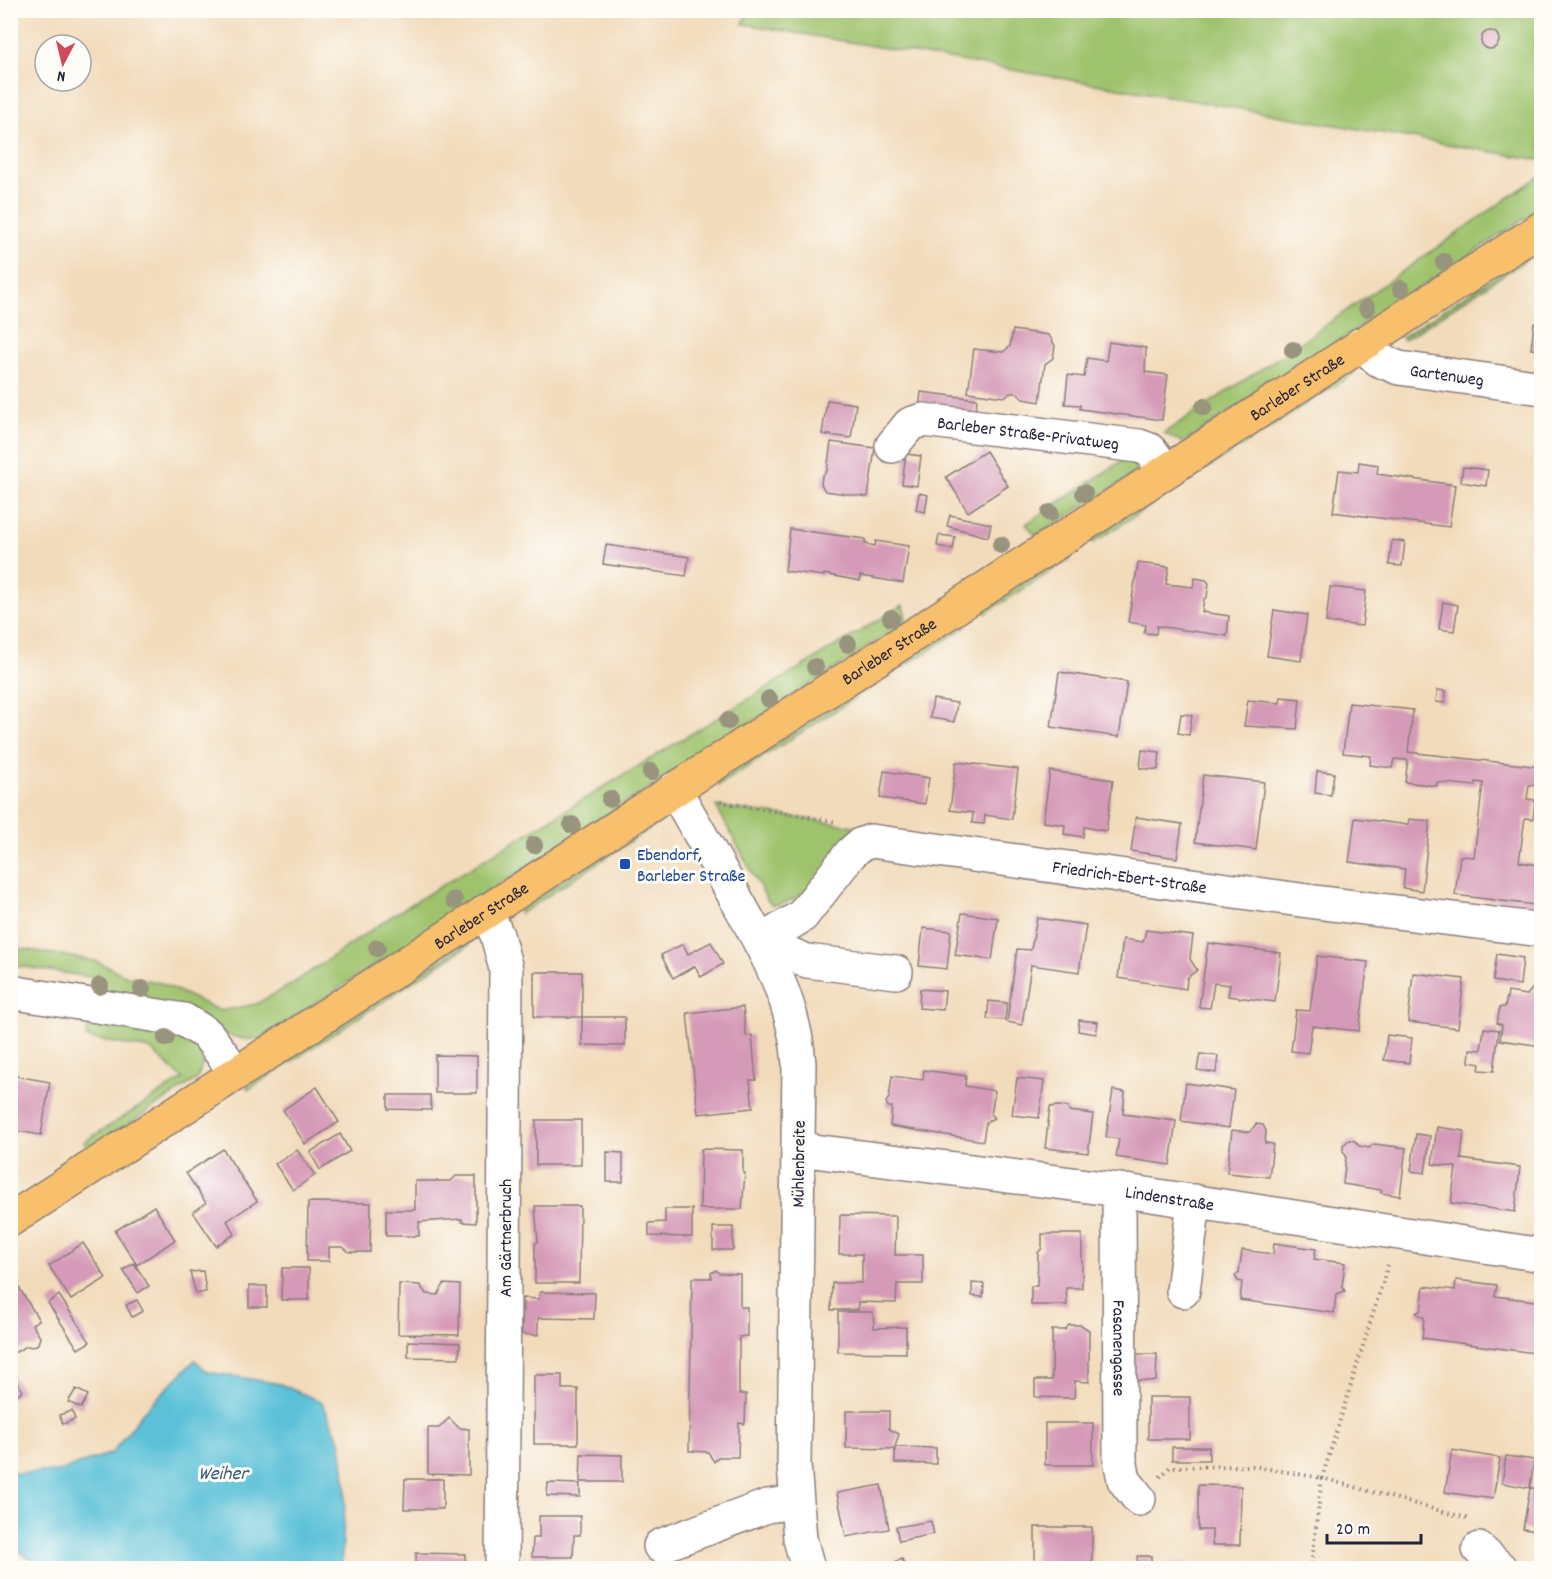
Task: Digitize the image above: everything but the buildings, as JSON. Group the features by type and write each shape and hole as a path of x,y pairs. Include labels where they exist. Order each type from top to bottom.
{"main road":[{"name":"Barleber Straße","path":"10,1220 1542,228"}],"street":[{"name":"Gartenweg","path":"1361,345 1375,357 1391,366 1542,388"},
{"name":"Barleber Straße-Privatweg","path":"892,446 910,424 923,420 1138,446 1150,450 1165,471"},
{"name":"Mühlenbreite","path":"674,789 783,987 796,1038 799,1064 794,1465 800,1539 808,1569"},
{"name":"Friedrich-Ebert-Straße","path":"760,942 802,916 851,853 860,845 871,841 1315,902 1542,930"},
{"name":"Am Gärtnerbruch","path":"486,911 497,935 506,969 502,1569"},
{"path":"760,942 807,962 896,972"},
{"path":"10,992 184,1020 207,1034 236,1073"},
{"name":"Lindenstraße","path":"798,1149 1119,1190 1399,1231 1542,1255"},
{"name":"Fasanengasse","path":"1119,1190 1120,1459 1124,1480 1139,1499"},
{"path":"1183,1291 1194,1201"},
{"path":"660,1546 767,1506 796,1502"}],"path":[{"path":"713,796 721,803 838,822"},
{"path":"1311,1569 1322,1478 1399,1231"},
{"path":"1170,1467 1252,1466 1322,1478 1466,1518 1489,1559"}],"green space":[{"path":"748,10 1541,11 1541,160 743,24"},
{"path":"1541,175 1541,208 1183,443 1164,433 1284,354"},
{"path":"1541,246 1541,250 1404,340 1402,337"},
{"path":"1346,372 1354,373 1093,543 1090,540"},
{"path":"1125,459 1135,466 1137,472 1036,536 1026,524"},
{"path":"1068,553 1071,558 985,614 983,610"},
{"path":"903,605 907,622 260,1039 231,1036 101,991 103,979 11,965 10,947 96,961 127,976 161,983 220,1011 256,1004 289,986 395,914"},
{"path":"964,622 967,626 718,786 718,781"},
{"path":"716,806 868,828 810,887 784,903 772,905 767,900"},
{"path":"654,821 660,822 520,914 518,910"},
{"path":"466,943 469,945 248,1090 246,1086"},
{"path":"89,1020 154,1026 194,1042 204,1061 197,1079 89,1150 84,1142 183,1079 150,1049 86,1038"}],"water":[{"name":"Weiher","path":"195,1360 208,1372 280,1384 322,1402 341,1444 346,1487 341,1568 63,1568 41,1564 11,1547 11,1473 56,1472 112,1453 142,1413"}],"place":[{"name":"Ebendorf, Barleber Straße","path":"625,864"}]}
